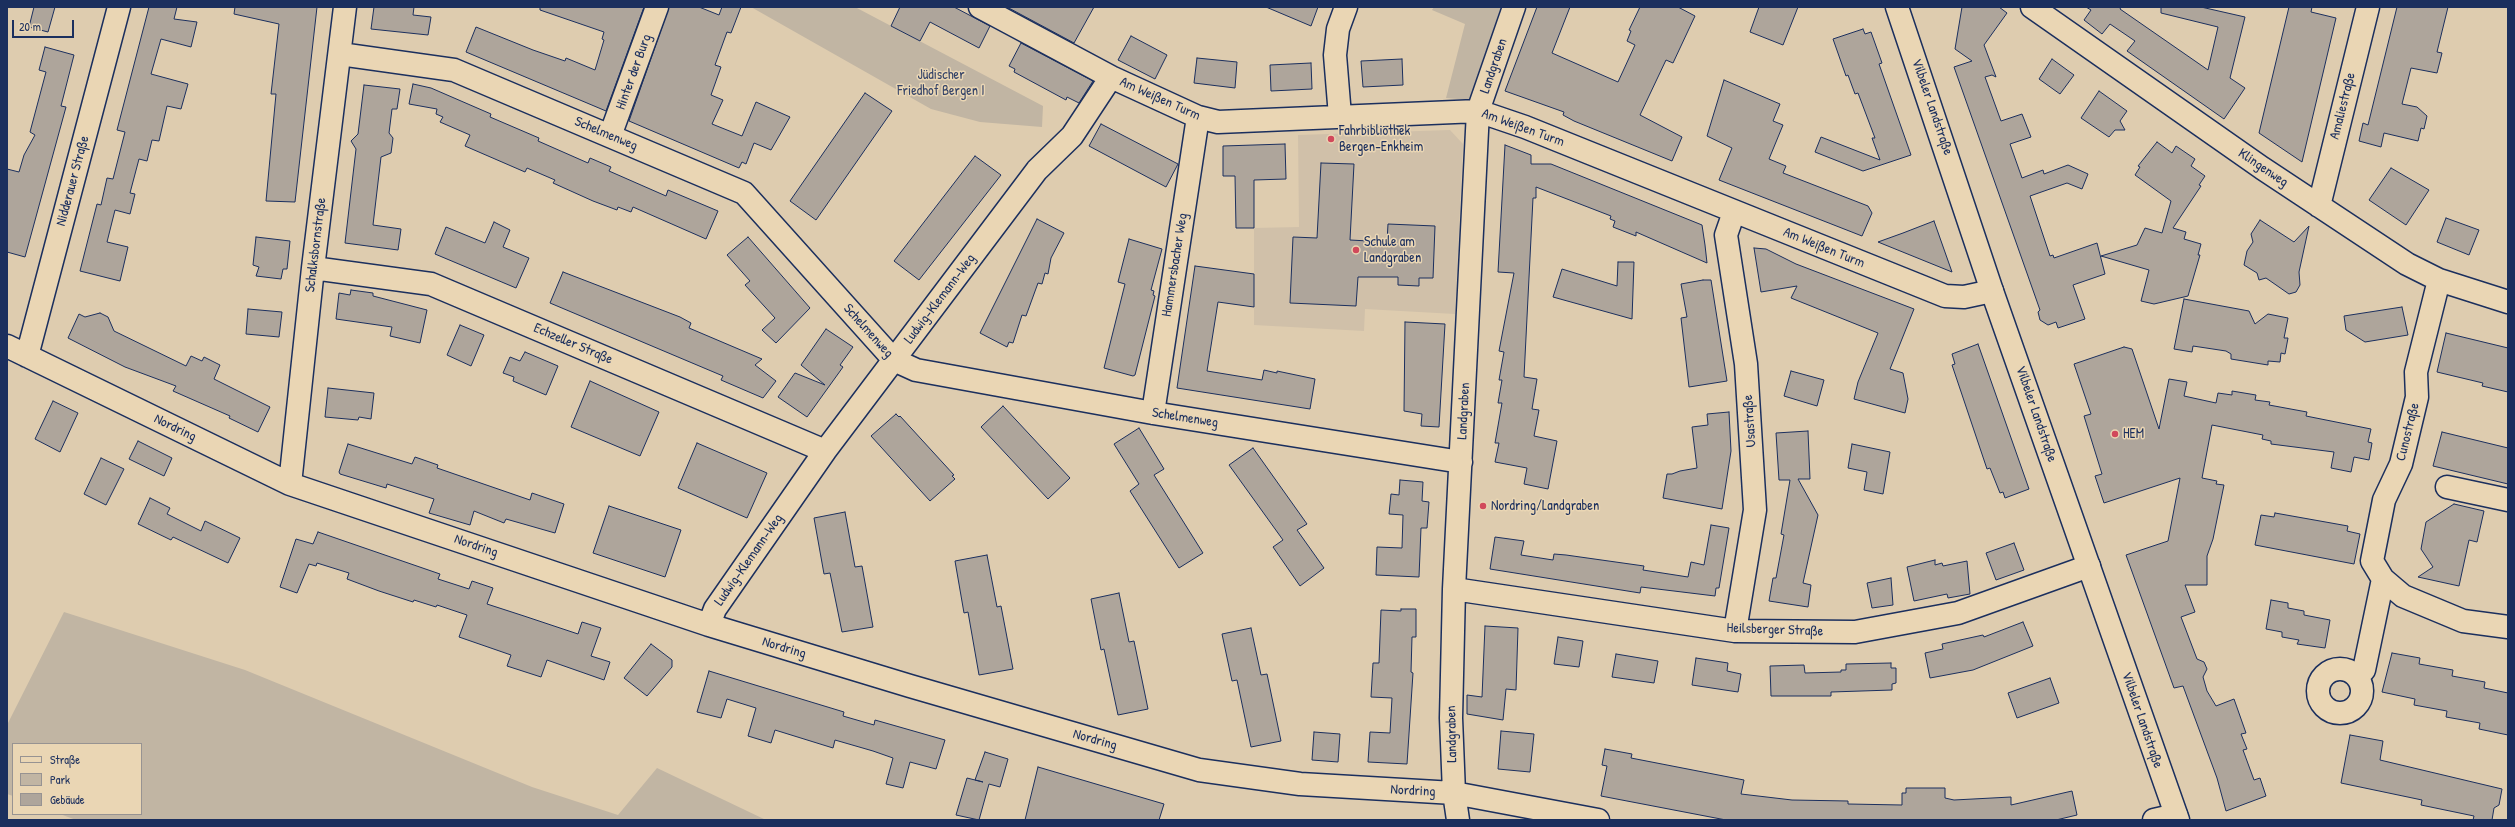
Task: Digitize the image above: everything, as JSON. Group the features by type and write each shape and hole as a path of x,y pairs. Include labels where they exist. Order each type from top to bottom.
{"street":[{"name":"Nidderauer Straße","path":"28,356 119,7"},
{"name":"Schalksbornstraße","path":"290,484 313,268 345,7"},
{"name":"Hinter der Burg","path":"610,136 657,7"},
{"name":"Am Weißen Turm","path":"980,7 1111,77 1198,118 1218,122 1478,111 1526,127 1945,296 1964,297 1992,291"},
{"path":"1340,116 1335,55 1338,29 1346,7"},
{"name":"Landgraben","path":"1458,820 1454,793 1451,718 1454,589 1478,111 1514,7"},
{"name":"Vilbeler Landstraße","path":"1897,7 1992,291 2177,817"},
{"name":"Klingenweg","path":"2032,7 2122,72 2407,264 2439,280 2508,302"},
{"name":"Amaliestraße","path":"2319,206 2368,7"},
{"name":"Schelmenweg","path":"340,54 454,70 744,193 894,360 916,370 1153,413 1461,462"},
{"name":"Ludwig-Klemann-Weg","path":"708,624 715,609 825,451 1037,170 1072,136 1111,77"},
{"name":"Hammersbacher Weg","path":"1153,413 1198,118"},
{"name":"Usastraße","path":"1734,212 1726,235 1746,364 1754,510 1735,631"},
{"name":"Echzeller Straße","path":"313,268 431,284 825,451"},
{"name":"Cunostraße","path":"2439,280 2416,372 2417,396 2414,412 2401,464 2384,500 2372,560 2383,579 2403,596 2463,621 2508,627"},
{"name":"Nordring","path":"7,346 290,484 708,624 1199,770 1300,784 1454,793 1598,820"},
{"path":"2446,487 2508,500"},
{"name":"Heilsberger Straße","path":"1454,589 1735,631 1855,632 1958,613 2089,566"},
{"path":"2358,676 2364,670 2383,579"},
{"path":"2376,617 2403,596"},
{"path":"2154,820 2177,817"}],"shaded area":[{"name":"Schule am Landgraben","path":"1450,130 1463,144 1455,314 1365,309 1364,331 1254,325 1254,228 1299,227 1298,135"}],"green space":[{"name":"Jüdischer Friedhof Bergen I","path":"751,7 855,7 1043,106 1042,127 980,122 931,109"},
{"path":"1434,7 1501,7 1470,100 1446,98 1465,24 1432,10"},
{"path":"64,612 245,670 532,787 618,815 657,768 766,820 76,820 63,815 142,815 142,743 12,743 12,796 7,794 7,725"}],"building":[{"path":"34,7 55,7 48,32 29,27"},
{"path":"149,7 177,7 174,19 197,22 191,47 161,39 151,74 188,84 181,109 167,106 159,141 152,140 147,161 139,159 130,193 135,194 130,214 115,210 107,242 128,247 120,281 80,271 97,204 101,205 107,178 113,179 125,132 117,130"},
{"path":"235,7 317,7 295,202 266,201 276,94 271,94 279,24 234,14"},
{"path":"374,7 414,7 413,15 431,17 428,35 371,29"},
{"path":"540,7 644,7 606,111 466,52 476,27 533,50 565,61 566,58 595,70 604,40 602,39 604,32 540,10"},
{"path":"669,7 699,7 719,15 722,7 741,7 731,33 727,32 715,65 721,67 711,95 723,100 712,124 742,136 756,102 790,117 771,150 754,143 746,164 742,162 739,168 629,121"},
{"path":"900,7 954,7 990,26 979,48 930,22 920,41 891,26"},
{"path":"1007,7 1094,7 1074,43"},
{"path":"1266,7 1318,7 1311,26"},
{"path":"1537,7 1570,7 1552,53 1618,82 1635,45 1627,41 1631,31 1629,30 1640,7 1678,7 1695,16 1673,63 1666,60 1640,115 1682,137 1672,161 1574,121 1563,115 1564,112 1505,91"},
{"path":"1759,7 1798,7 1783,45 1750,32"},
{"path":"1962,7 1999,7 2007,13 1984,45 1996,77 1992,75 1985,77 2001,121 2022,114 2031,137 2010,144 2022,178 2043,170 2044,174 2068,165 2088,174 2082,189 2067,183 2030,196 2050,256 2053,255 2054,258 2097,243 2105,274 2073,285 2085,319 2058,328 2056,322 2048,325 2040,320 2038,312 2040,310 1954,67 1972,61 1955,49"},
{"path":"2086,7 2121,7 2120,9 2208,70 2218,27 2161,13 2161,7 2201,7 2245,17 2230,78 2245,88 2224,119 2127,51 2135,41 2110,24 2102,34 2084,20 2091,10"},
{"path":"2289,7 2312,7 2311,12 2336,18 2302,162 2259,133"},
{"path":"2397,7 2448,7 2437,52 2442,53 2437,73 2411,68 2402,104 2417,107 2427,116 2424,129 2421,128 2418,141 2384,133 2381,147 2359,141 2363,123 2368,125"},
{"path":"1863,29 1865,34 1871,32 1882,63 1879,64 1911,155 1863,171 1815,152 1821,137 1880,160 1872,138 1875,138 1858,93 1855,94 1848,75 1846,76 1833,39"},
{"path":"1131,36 1167,55 1155,79 1118,60"},
{"path":"1021,43 1093,81 1079,103 1067,97 1066,100 1014,72 1015,69 1009,66"},
{"path":"45,47 74,55 61,106 66,107 25,257 7,252 7,169 19,172 24,155 35,135 30,132 46,72 39,70"},
{"path":"1197,58 1237,62 1235,88 1194,83"},
{"path":"1402,59 1403,85 1363,87 1361,61"},
{"path":"2052,59 2074,75 2060,94 2039,79"},
{"path":"1311,63 1312,89 1271,91 1270,65"},
{"path":"1724,80 1780,104 1773,121 1783,125 1769,159 1786,166 1783,173 1868,206 1872,213 1862,236 1719,180 1732,148 1707,136"},
{"path":"413,84 431,88 491,114 490,117 539,138 538,141 588,163 590,158 611,167 609,171 666,196 668,190 718,211 706,239 633,207 631,212 618,207 617,210 593,201 553,183 555,180 527,168 525,172 465,146 470,135 440,122 443,117 436,114 437,109 409,104"},
{"path":"364,85 400,89 397,109 392,109 389,133 393,138 391,153 381,157 373,225 401,229 398,250 345,243 356,149 351,141 358,134"},
{"path":"2099,91 2127,111 2120,121 2125,130 2115,130 2109,137 2081,118"},
{"path":"865,93 892,111 816,220 790,201"},
{"path":"1101,124 1178,164 1166,187 1089,146"},
{"path":"2157,142 2172,153 2176,146 2195,159 2191,166 2205,176 2199,185 2201,186 2173,228 2186,232 2184,239 2201,244 2198,255 2200,255 2188,296 2154,304 2141,301 2149,270 2101,256 2137,245 2145,228 2162,233 2171,201 2135,175 2140,167 2138,166"},
{"path":"1285,144 1286,179 1254,180 1254,228 1236,228 1235,176 1223,176 1223,146"},
{"path":"1505,145 1531,155 1531,164 1551,164 1702,225 1705,245 1707,263 1636,232 1636,236 1613,227 1615,221 1610,219 1611,216 1536,187 1536,198 1533,198 1524,377 1537,379 1532,409 1539,410 1534,436 1557,441 1548,489 1524,484 1527,468 1495,462 1499,443 1495,443 1502,403 1498,403 1502,380 1499,380 1504,352 1499,351 1514,273 1498,272"},
{"path":"975,156 1001,175 919,280 894,261"},
{"path":"1321,163 1354,164 1350,240 1387,242 1388,224 1435,226 1433,278 1419,278 1419,286 1398,285 1398,277 1358,277 1356,306 1290,303 1293,237 1317,238"},
{"path":"2391,168 2429,190 2406,225 2369,200"},
{"path":"2446,218 2479,230 2469,255 2437,242"},
{"path":"1037,219 1064,233 1051,258 1048,274 1045,273 1042,284 1038,283 1026,316 1022,315 1013,343 1009,342 1007,347 980,333"},
{"path":"2260,220 2294,242 2309,226 2299,272 2300,285 2296,292 2289,294 2266,278 2259,280 2257,273 2244,265 2247,251 2253,242 2251,234"},
{"path":"1934,221 1952,272 1878,242 1903,233"},
{"path":"494,222 510,230 503,247 529,258 516,288 435,254 446,227 485,243"},
{"path":"256,237 290,241 287,269 283,269 281,279 256,276 259,267 253,265"},
{"path":"748,237 810,308 776,343 762,330 775,318 745,285 750,281 727,255"},
{"path":"1129,239 1162,249 1151,290 1154,291 1153,295 1155,296 1135,375 1133,376 1104,368 1125,284 1118,282"},
{"path":"1754,248 1766,249 1796,264 1914,309 1890,369 1903,373 1908,399 1905,413 1854,399 1858,382 1878,333 1791,298 1797,286 1761,292"},
{"path":"1618,262 1634,262 1632,319 1553,297 1562,269 1617,286"},
{"path":"1195,266 1254,274 1254,307 1218,302 1207,371 1262,380 1264,370 1277,373 1277,371 1315,379 1310,409 1177,388"},
{"path":"563,272 680,317 691,323 689,328 762,359 755,365 776,381 763,398 721,380 723,376 550,303"},
{"path":"1711,280 1727,381 1689,387 1681,318 1687,317 1681,284"},
{"path":"351,290 373,293 373,296 427,310 420,343 390,336 392,327 336,319 339,293 350,295"},
{"path":"2184,299 2249,311 2255,324 2268,314 2288,318 2284,338 2288,338 2285,354 2281,353 2280,362 2268,361 2268,365 2231,359 2231,354 2226,351 2193,346 2192,352 2174,349"},
{"path":"2402,307 2408,335 2365,342 2346,330 2344,316"},
{"path":"248,309 282,312 279,337 246,334"},
{"path":"100,313 108,317 114,331 186,366 191,356 202,361 204,357 220,365 214,379 270,407 258,432 229,418 230,416 173,391 176,386 125,367 68,338 79,314 85,317"},
{"path":"1405,322 1445,324 1439,427 1421,426 1422,414 1404,411"},
{"path":"460,325 484,335 471,366 447,355"},
{"path":"826,329 853,347 840,365 843,367 807,417 778,397 795,373 825,385 801,365"},
{"path":"2446,333 2508,348 2508,392 2482,386 2483,383 2437,372"},
{"path":"1978,344 2029,489 2005,498 2003,492 2000,493 1990,468 1987,469 1952,365 1955,364 1952,354"},
{"path":"2124,347 2132,349 2159,429 2169,379 2187,382 2184,396 2216,403 2218,393 2232,395 2232,391 2256,395 2255,400 2270,402 2269,405 2307,412 2306,416 2371,429 2368,442 2372,443 2369,460 2354,457 2351,472 2331,468 2334,452 2271,444 2271,441 2262,439 2263,435 2212,425 2202,478 2217,481 2216,484 2224,485 2213,539 2207,556 2207,585 2185,585 2195,612 2181,617 2197,659 2204,662 2207,669 2203,677 2207,691 2216,706 2234,699 2246,733 2241,734 2247,749 2243,750 2254,780 2260,778 2266,796 2226,811 2217,778 2183,686 2174,688 2126,555 2168,541 2180,478 2104,503 2095,476 2102,474 2084,416 2091,414 2074,364"},
{"path":"525,352 558,366 546,395 513,381 514,377 503,373 510,357 520,361"},
{"path":"1791,371 1824,380 1817,406 1784,396"},
{"path":"590,381 659,412 640,456 571,427"},
{"path":"328,388 374,393 371,419 359,417 358,420 325,417"},
{"path":"53,401 78,413 60,452 35,439"},
{"path":"1003,406 1070,478 1048,499 981,427"},
{"path":"1729,412 1731,451 1722,509 1663,498 1667,474 1697,468 1692,427 1708,425 1707,414"},
{"path":"896,414 899,417 900,416 954,475 952,476 955,479 930,501 871,436"},
{"path":"1139,428 1164,469 1154,475 1203,553 1179,568 1130,491 1139,484 1114,444"},
{"path":"1808,431 1810,479 1798,479 1818,515 1803,583 1811,585 1808,607 1769,601 1773,578 1776,578 1784,535 1781,534 1790,480 1779,480 1776,433"},
{"path":"2442,432 2508,448 2508,484 2433,466"},
{"path":"138,441 172,458 164,476 129,459"},
{"path":"697,443 767,473 747,518 678,488"},
{"path":"348,444 412,464 415,457 438,465 437,468 530,500 532,493 564,504 555,533 506,519 504,523 474,511 470,525 429,513 434,499 387,484 386,488 340,474 339,472"},
{"path":"1852,444 1890,452 1883,494 1864,490 1867,472 1848,468"},
{"path":"1253,448 1307,524 1297,530 1324,568 1300,586 1273,547 1283,540 1229,465"},
{"path":"101,458 124,469 106,505 84,494"},
{"path":"1400,480 1423,482 1422,501 1429,502 1427,528 1421,528 1419,577 1376,575 1377,547 1402,548 1403,515 1389,514 1391,494 1399,495"},
{"path":"150,498 170,508 167,514 201,531 205,521 240,538 228,563 173,537 171,540 138,524"},
{"path":"2454,504 2484,511 2477,542 2469,540 2459,586 2418,577 2433,567 2421,549 2426,522"},
{"path":"609,506 681,530 665,577 593,553"},
{"path":"845,512 855,567 862,566 873,627 842,632 830,573 824,574 814,518"},
{"path":"2275,513 2348,526 2347,531 2360,534 2354,564 2255,545 2261,515 2274,517"},
{"path":"1711,525 1729,528 1719,588 1716,588 1715,596 1641,587 1640,593 1490,569 1495,537 1524,541 1521,555 1553,560 1554,554 1566,555 1644,566 1643,570 1688,577 1691,562 1704,565"},
{"path":"318,532 440,574 438,579 469,589 472,581 493,588 487,604 578,634 582,622 601,628 591,656 610,662 604,680 547,660 541,677 507,666 511,655 459,637 467,615 437,605 436,607 414,600 413,602 379,591 347,579 349,573 317,563 316,566 309,564 297,593 280,587 296,539 313,544"},
{"path":"2014,543 2024,570 1996,580 1986,553"},
{"path":"987,555 997,607 1001,606 1013,669 979,675 968,612 964,613 955,561"},
{"path":"1935,560 1935,565 1942,563 1943,566 1967,561 1970,594 1948,598 1947,594 1914,601 1907,567"},
{"path":"1891,578 1893,605 1872,608 1867,583"},
{"path":"1119,593 1129,642 1134,641 1148,709 1118,715 1104,649 1101,650 1091,599"},
{"path":"2271,600 2288,603 2288,608 2304,611 2304,615 2330,620 2325,648 2297,644 2299,640 2282,637 2282,632 2266,629"},
{"path":"1401,609 1416,609 1416,637 1412,637 1411,672 1413,673 1407,764 1368,762 1370,732 1390,733 1392,698 1371,697 1373,663 1379,663 1381,610 1401,611"},
{"path":"2023,622 2033,646 1973,670 1930,678 1925,653 1943,649 1942,644 1983,635 1984,637"},
{"path":"1485,626 1518,628 1516,690 1506,689 1503,720 1467,714 1467,695 1482,697"},
{"path":"1251,628 1261,675 1267,674 1281,741 1251,747 1237,680 1232,681 1222,634"},
{"path":"1558,637 1583,641 1579,667 1554,664"},
{"path":"651,644 672,660 672,667 647,696 624,678"},
{"path":"2392,653 2420,658 2419,664 2453,670 2452,676 2485,682 2484,688 2508,693 2508,735 2479,729 2480,723 2446,717 2447,711 2414,705 2415,699 2382,692"},
{"path":"1616,654 1658,661 1654,683 1612,677"},
{"path":"1696,658 1728,663 1727,671 1741,674 1738,692 1692,685"},
{"path":"1891,663 1891,668 1896,668 1896,683 1892,684 1892,690 1831,692 1831,696 1771,696 1770,666 1804,665 1805,673 1841,672 1841,670 1846,670 1846,664"},
{"path":"709,671 844,712 843,716 874,725 875,720 945,740 936,769 910,762 903,788 886,784 893,758 873,751 835,740 833,748 775,730 771,743 748,736 756,708 727,699 721,718 697,712"},
{"path":"2050,678 2059,703 2017,718 2008,693"},
{"path":"1501,731 1534,734 1530,772 1498,769"},
{"path":"1314,732 1340,734 1338,762 1312,760"},
{"path":"2350,735 2383,741 2380,760 2502,789 2499,805 2494,808 2492,820 2473,820 2474,816 2421,805 2422,800 2341,783"},
{"path":"1605,749 1632,754 1631,758 1744,780 1741,794 1792,800 1848,801 1848,804 1902,805 1902,793 1906,793 1906,788 1945,788 1945,798 1954,800 2011,797 2011,805 2072,791 2077,815 2056,820 1726,820 1601,796 1607,766 1602,765"},
{"path":"985,752 1008,759 1000,787 989,784 979,820 956,815 967,778 975,780"},
{"path":"1038,767 1164,804 1159,820 1025,820"}],"place":[{"name":"Fahrbibliothek Bergen-Enkheim","path":"1331,139"},
{"name":"Schule am Landgraben","path":"1356,250"},
{"name":"HEM","path":"2115,434"},
{"name":"Nordring/Landgraben","path":"1483,506"}]}
